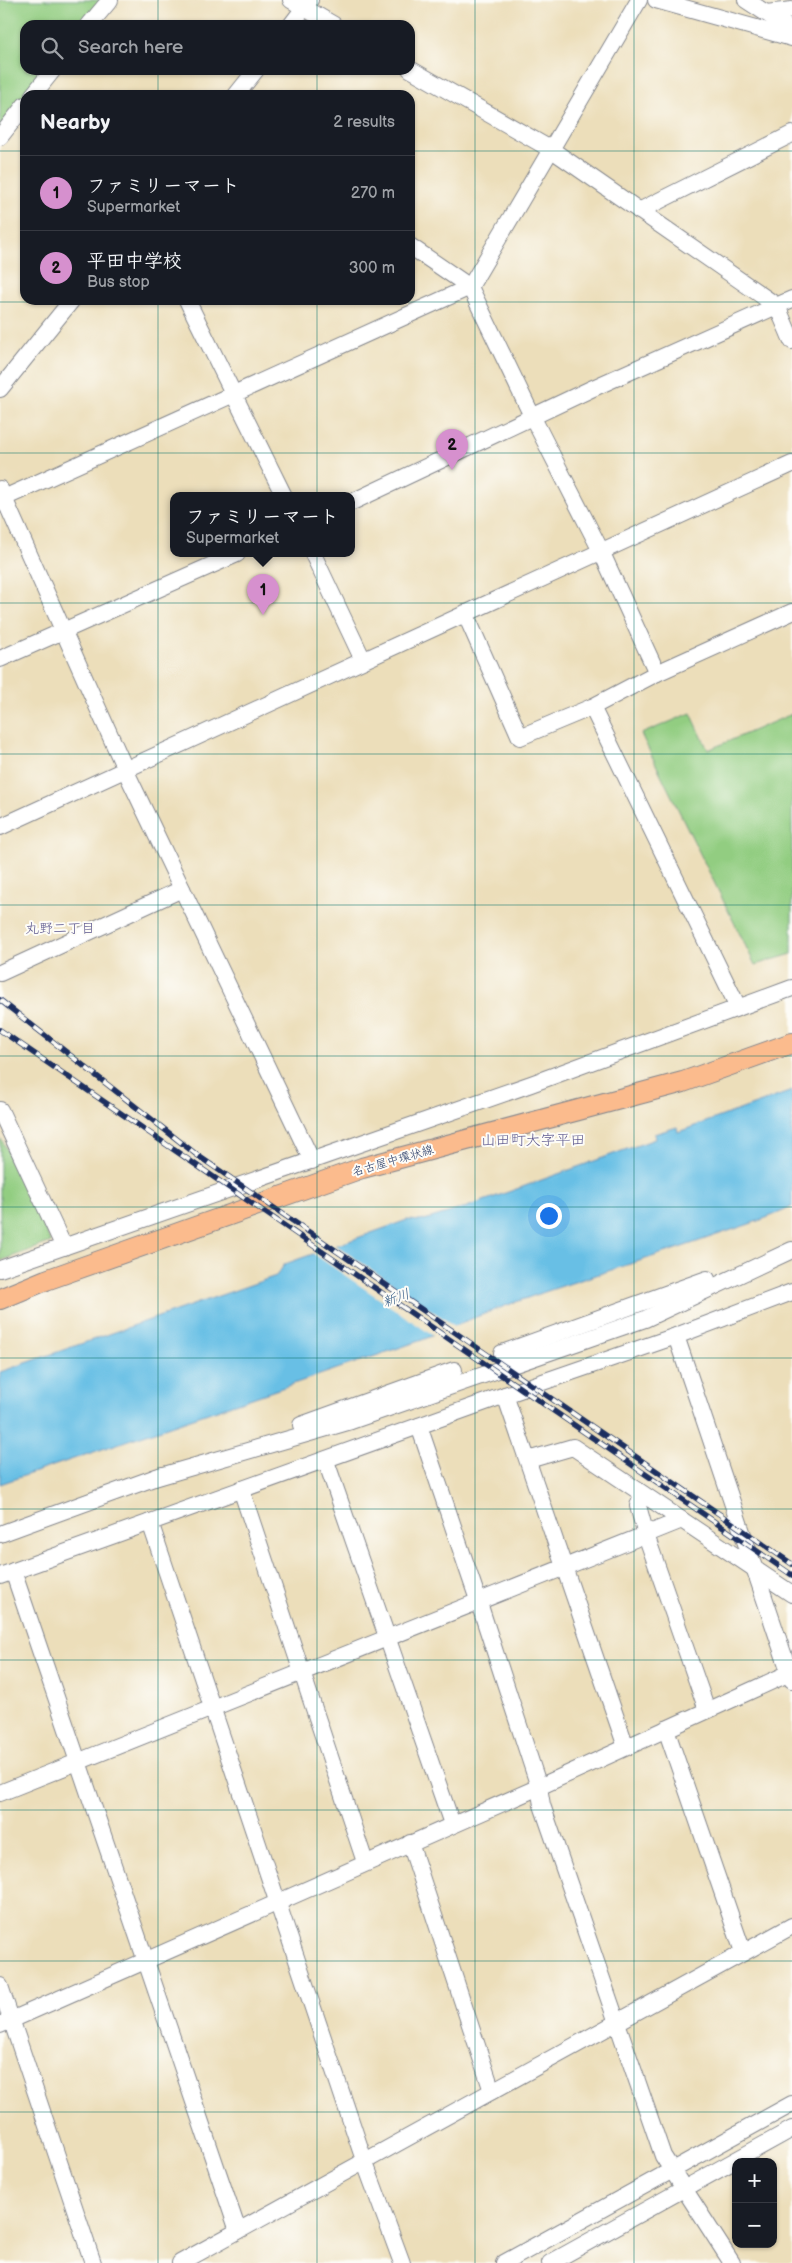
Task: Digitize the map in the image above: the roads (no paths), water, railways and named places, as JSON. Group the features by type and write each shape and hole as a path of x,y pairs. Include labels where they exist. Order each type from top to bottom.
{"main road":[{"name":"名古屋中環状線","path":"0,1299 46,1280 362,1168 683,1082 792,1043"}],"street":[{"path":"94,20 110,0"},
{"path":"312,1161 126,770 65,630 2,494 234,394 470,287 639,0"},
{"path":"656,0 792,38"},
{"path":"746,0 792,30"},
{"path":"294,20 302,3 327,20"},
{"path":"766,13 792,10"},
{"path":"415,71 552,150 777,306 792,341"},
{"path":"37,90 49,75"},
{"path":"240,90 252,75"},
{"path":"0,137 20,113"},
{"path":"639,211 792,134"},
{"path":"415,249 470,287 533,418 601,551 657,673"},
{"path":"355,501 592,389 792,299"},
{"path":"0,389 68,305"},
{"path":"190,305 282,492"},
{"path":"0,828 792,464"},
{"path":"0,660 230,557"},
{"path":"314,557 363,660"},
{"path":"465,613 520,737 592,707 657,673 792,612"},
{"path":"592,707 738,1007"},
{"path":"0,973 182,889"},
{"path":"0,1269 531,1084 792,988"},
{"path":"0,1110 4,1128 64,1247"},
{"path":"502,1353 792,1249"},
{"path":"154,1478 351,1421 645,1319 792,1249"},
{"path":"238,2231 77,1763 7,1573 504,1395 676,1336 792,1292"},
{"path":"6,2022 707,1710 791,1675 676,1336"},
{"path":"0,1534 454,1370"},
{"path":"504,1395 626,1747"},
{"path":"418,1426 539,1786 542,1805 663,2156 732,2263"},
{"path":"528,1460 573,1447 792,1594"},
{"path":"326,1460 452,1824"},
{"path":"241,1489 365,1862"},
{"path":"642,1494 638,1506 646,1535 707,1710"},
{"path":"0,1794 682,1520"},
{"path":"150,1522 211,1709 365,2163 402,2263"},
{"path":"666,1729 743,1952"},
{"path":"410,1843 492,2091"},
{"path":"180,2263 365,2163 792,1926"},
{"path":"0,1986 6,2022 93,2263"},
{"path":"504,2263 792,2104"},
{"path":"550,2263 792,2129"}],"water":[{"name":"新川","path":"792,1091 792,1207 744,1226 532,1296 425,1339 0,1484 0,1372 276,1276 285,1264 407,1220 421,1221 464,1208 655,1139 654,1134 677,1127 678,1132"}],"railway":[{"path":"0,1000 197,1155 792,1564"},
{"path":"0,1030 792,1575"}],"place":[{"name":"平田中学校","path":"452,470"},
{"name":"ファミリーマート","path":"263,615"}],"district":[{"name":"丸野二丁目","path":"60,928"},
{"name":"山田町大字平田","path":"533,1140"}]}
